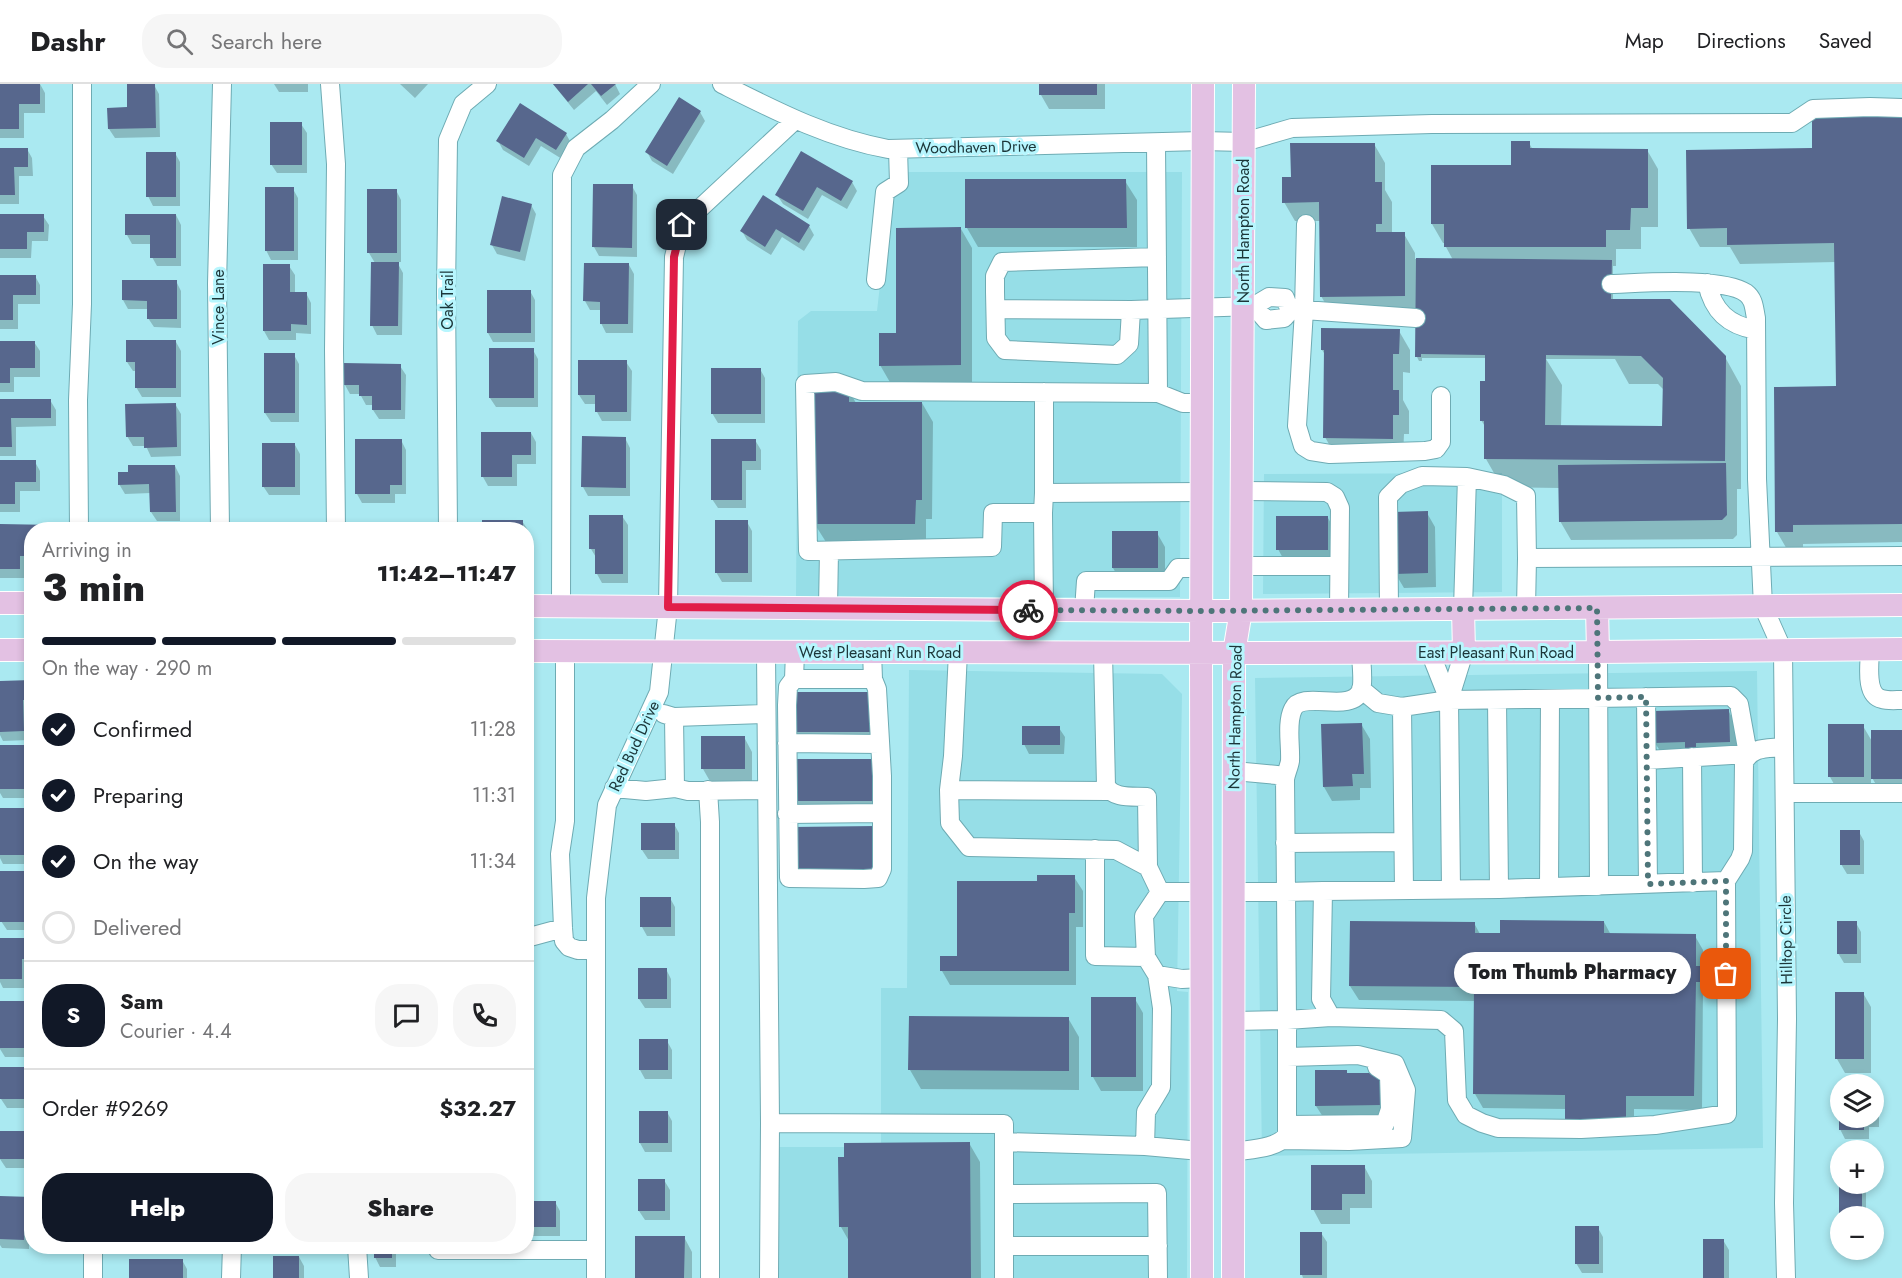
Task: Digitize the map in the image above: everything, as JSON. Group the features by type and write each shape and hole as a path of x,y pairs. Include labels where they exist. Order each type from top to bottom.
{"main road":[{"name":"North Hampton Road","path":"1202,1278 1203,84"},
{"name":"North Hampton Road","path":"1233,1278 1234,653 1241,610 1248,306 1244,84"},
{"path":"0,603 24,603"},
{"path":"534,606 1201,611 1902,605"},
{"path":"1597,608 1598,652"},
{"path":"1464,609 1464,652"},
{"name":"East Pleasant Run Road","path":"1234,653 1902,649"},
{"path":"0,650 24,650"},
{"name":"West Pleasant Run Road","path":"534,651 1234,653"},
{"path":"1201,892 1234,892"},
{"path":"1201,1151 1233,1152"}],"street":[{"path":"79,522 78,400 82,304 81,84"},
{"name":"Vince Lane","path":"220,522 217,284 222,84"},
{"path":"330,84 336,164 334,362 336,522"},
{"name":"Oak Trail","path":"448,522 446,292 448,140 463,104 487,84"},
{"path":"561,606 562,175 576,148 612,120 651,84"},
{"name":"Woodhaven Drive","path":"722,84 795,120 858,144 888,149 1202,141 1244,142 1292,128 1432,124 1792,123 1813,109 1902,108"},
{"name":"Red Bud Drive","path":"596,1278 596,898 607,805 659,692 668,607 674,257 682,225 795,120"},
{"path":"1156,143 1158,393"},
{"path":"876,280 885,192 899,183 898,149"},
{"path":"1306,224 1297,310 1297,426 1303,446 1311,451 1330,454 1425,452 1436,449 1441,442 1441,396"},
{"path":"1131,310 1129,344 1117,354 1005,350 996,338 995,276 1002,262 1157,257"},
{"path":"1707,283 1710,296 1721,315 1739,327 1756,330"},
{"path":"1611,284 1707,283 1733,286 1747,294 1754,302 1757,479 1763,606"},
{"path":"996,309 1131,310 1248,306 1269,297 1285,298 1297,310 1416,318"},
{"path":"1043,513 993,513 992,547 808,551 805,384 837,382 862,391 1158,393 1183,403 1202,404"},
{"path":"1044,392 1044,610"},
{"path":"1389,609 1388,497 1401,484 1422,476 1467,477 1504,485 1526,496 1526,608"},
{"path":"1464,609 1467,477"},
{"path":"1242,491 1327,492 1335,497 1341,508 1339,610"},
{"path":"1044,493 1202,492"},
{"path":"828,608 829,551"},
{"path":"1527,558 1902,555"},
{"path":"1241,566 1339,566"},
{"path":"1084,610 1086,581 1169,581 1178,568 1202,568"},
{"name":"Hilltop Circle","path":"1763,606 1782,651 1787,1007 1786,1278"},
{"path":"1870,649 1869,681 1873,693 1880,699 1902,700"},
{"path":"565,651 565,821 560,854 562,928 564,941 569,947 578,950 596,950"},
{"path":"766,652 769,1278"},
{"path":"789,878 788,687 794,679 795,652"},
{"path":"768,881 789,878 878,878 882,869 880,744 872,652"},
{"path":"958,652 949,790 950,823 969,847 1116,849 1148,867"},
{"path":"1430,652 1449,700"},
{"path":"1451,890 1449,700 1464,652"},
{"path":"1598,652 1599,886"},
{"path":"1103,653 1106,786 1109,791"},
{"path":"1286,1132 1285,779 1290,761 1290,729 1293,709 1298,704 1307,701 1346,701 1356,697 1361,689 1361,653"},
{"path":"794,679 873,679"},
{"path":"1234,1021 1331,1017 1441,1020 1454,1031 1457,1100 1466,1115 1498,1128 1581,1129 1655,1125 1727,1114 1726,881 1743,851 1744,762 1748,754 1739,704 1731,696 1449,700 1402,707 1378,703 1361,689"},
{"path":"1646,697 1648,884"},
{"path":"1549,887 1551,699"},
{"path":"1497,700 1499,889"},
{"path":"1402,707 1404,890"},
{"path":"651,711 674,717 766,714"},
{"path":"674,717 675,788"},
{"path":"787,743 880,744"},
{"path":"1647,760 1748,754 1756,750 1784,747"},
{"path":"1692,758 1693,882"},
{"path":"1234,771 1277,775 1285,779"},
{"path":"615,788 646,791 675,788 688,791 767,790"},
{"path":"708,790 710,822 710,1278"},
{"path":"949,790 1109,791 1117,795 1147,797 1148,867 1160,892"},
{"path":"1785,793 1902,793"},
{"path":"788,814 881,813"},
{"path":"1285,843 1403,842"},
{"path":"1095,849 1095,956 1146,957"},
{"path":"1234,892 1499,889 1726,881"},
{"path":"1323,891 1321,999 1331,1017"},
{"path":"1160,892 1201,892"},
{"path":"1145,1146 1146,1112 1161,1087 1162,1008 1157,975 1146,957 1144,916 1160,892"},
{"path":"534,936 562,928"},
{"path":"1157,975 1182,980 1201,978"},
{"path":"1233,1152 1270,1145 1286,1132 1349,1141 1402,1138 1406,1090 1395,1064 1358,1055 1287,1057"},
{"path":"770,1123 1004,1124 1004,1278"},
{"path":"1004,1142 1145,1146 1201,1151"},
{"path":"1004,1194 1157,1193 1158,1278"},
{"path":"1004,1245 1158,1246"},
{"path":"534,1250 596,1250"},
{"path":"93,1254 93,1278"},
{"path":"231,1278 232,1254"},
{"path":"358,1254 359,1278"}],"shaded area":[{"path":"893,172 1182,172 1180,597 796,597 798,321 811,311 877,311"},
{"path":"1502,473 1502,592 1263,594 1264,474"},
{"path":"909,670 1162,674 1182,694 1177,991 1188,992 1187,1278 765,1278 765,1147 881,1147 881,988 907,988"},
{"path":"1757,671 1763,1148 1262,1156 1255,678"}],"building":[{"path":"0,84 40,84 40,104 19,104 19,129 0,129"},
{"path":"127,84 155,84 156,128 108,129 107,108 127,107"},
{"path":"553,84 588,84 568,102"},
{"path":"591,84 616,84 601,96"},
{"path":"1039,84 1097,84 1097,95 1039,95"},
{"path":"679,97 701,111 667,166 645,152"},
{"path":"520,103 567,133 556,150 536,138 524,158 496,141"},
{"path":"1902,115 1902,524 1793,525 1793,532 1775,532 1774,387 1836,386 1834,243 1727,245 1727,228 1687,229 1686,150 1812,148 1812,116"},
{"path":"270,122 302,122 302,165 270,165"},
{"path":"1511,141 1530,141 1530,148 1648,149 1648,208 1631,208 1630,230 1606,230 1606,247 1444,247 1444,224 1431,224 1431,165 1511,165"},
{"path":"1290,143 1375,143 1375,182 1382,182 1382,224 1376,224 1376,232 1405,232 1405,296 1320,297 1319,202 1282,203 1282,177 1291,177"},
{"path":"0,148 28,148 28,167 14,167 15,195 0,195"},
{"path":"801,151 853,181 841,201 817,187 803,211 775,195"},
{"path":"146,152 176,152 176,197 146,197"},
{"path":"965,179 1126,179 1127,228 965,228"},
{"path":"593,184 633,184 632,248 592,247"},
{"path":"265,187 294,187 294,251 265,251"},
{"path":"367,189 397,189 397,253 367,253"},
{"path":"763,195 810,225 799,243 776,229 765,247 740,231"},
{"path":"502,196 532,204 520,252 490,245"},
{"path":"0,214 44,214 44,232 27,232 27,249 0,249"},
{"path":"125,214 176,214 176,258 150,258 150,235 125,235"},
{"path":"961,227 961,365 879,366 879,333 896,333 896,228"},
{"path":"1416,258 1612,260 1611,299 1670,299 1726,356 1725,461 1484,459 1484,421 1480,421 1480,381 1485,381 1485,355 1421,354 1421,357 1415,357","holes":["1546,355 1641,356 1663,378 1662,426 1545,425"]},
{"path":"371,262 399,262 398,326 370,326"},
{"path":"584,263 629,263 628,324 600,324 600,302 583,301"},
{"path":"263,264 290,264 290,292 307,292 307,325 291,324 291,331 263,331"},
{"path":"0,275 36,275 36,295 13,295 13,320 0,320"},
{"path":"122,280 177,280 177,319 147,319 147,301 122,300"},
{"path":"487,290 531,290 531,333 487,333"},
{"path":"1321,328 1400,329 1399,354 1393,354 1393,390 1399,390 1399,415 1393,415 1393,439 1323,438 1324,350 1321,350"},
{"path":"126,340 176,340 176,388 135,388 135,362 126,362"},
{"path":"0,341 35,341 35,368 10,368 10,383 0,383"},
{"path":"489,348 534,348 534,398 489,398"},
{"path":"264,353 295,353 295,413 264,413"},
{"path":"578,360 627,360 627,412 595,412 595,395 578,395"},
{"path":"343,363 401,364 401,410 372,410 372,396 359,396 359,385 343,385"},
{"path":"711,368 761,368 761,414 711,414"},
{"path":"813,387 849,387 849,402 922,402 922,500 916,500 915,524 813,524"},
{"path":"0,399 51,399 51,418 11,418 12,447 0,447"},
{"path":"176,403 177,447 144,448 144,437 126,437 125,404"},
{"path":"481,432 531,432 531,455 512,455 512,477 481,477"},
{"path":"582,436 626,437 626,488 581,487"},
{"path":"355,439 402,439 402,485 390,485 390,494 355,494"},
{"path":"711,439 756,439 756,461 742,461 742,500 711,500"},
{"path":"262,443 295,443 295,487 262,487"},
{"path":"0,460 36,460 36,482 15,482 15,504 0,504"},
{"path":"1726,463 1727,515 1722,520 1559,522 1558,465"},
{"path":"128,465 175,465 176,512 150,512 149,484 118,485 118,472 128,472"},
{"path":"1428,511 1428,573 1394,574 1393,512"},
{"path":"589,515 623,515 623,574 595,574 595,549 589,549"},
{"path":"1276,516 1328,516 1328,550 1276,550"},
{"path":"482,520 523,520 523,522 482,522"},
{"path":"715,520 748,520 748,573 715,573"},
{"path":"0,524 24,524 24,556 20,556 20,569 0,569"},
{"path":"1112,531 1158,531 1158,568 1112,568"},
{"path":"24,680 24,731 0,732 0,681"},
{"path":"793,692 872,692 872,732 793,732"},
{"path":"1729,709 1730,742 1696,743 1696,749 1685,749 1685,742 1654,743 1653,711"},
{"path":"1362,723 1364,774 1352,774 1353,786 1323,787 1321,724"},
{"path":"1828,724 1864,724 1864,777 1828,777"},
{"path":"1022,726 1060,726 1060,745 1022,745"},
{"path":"1871,730 1902,730 1902,779 1871,779"},
{"path":"701,736 745,736 745,769 701,769"},
{"path":"0,745 24,745 24,789 0,789"},
{"path":"793,759 876,759 876,801 793,801"},
{"path":"0,808 24,808 24,855 0,855"},
{"path":"641,823 675,823 675,850 641,850"},
{"path":"876,826 877,869 794,870 793,827"},
{"path":"1840,830 1860,830 1860,865 1840,865"},
{"path":"0,871 24,871 24,922 0,922"},
{"path":"1037,875 1075,875 1075,913 1069,913 1069,971 940,971 940,956 957,956 957,881 1037,881"},
{"path":"640,897 671,897 671,927 640,927"},
{"path":"1500,920 1604,921 1604,933 1696,934 1696,966 1709,966 1709,982 1696,982 1694,1096 1626,1096 1626,1119 1565,1119 1565,1095 1473,1094 1474,987 1349,986 1350,921 1475,922 1475,933 1500,933"},
{"path":"1837,921 1857,921 1857,954 1837,954"},
{"path":"0,938 24,938 22,979 0,979"},
{"path":"638,968 667,968 667,999 638,999"},
{"path":"1835,992 1864,992 1864,1059 1835,1059"},
{"path":"1091,997 1136,997 1136,1077 1091,1077"},
{"path":"0,1001 24,1001 24,1048 0,1048"},
{"path":"909,1016 1069,1017 1069,1071 908,1070"},
{"path":"639,1039 668,1039 668,1070 639,1070"},
{"path":"0,1067 24,1067 24,1099 0,1099"},
{"path":"1315,1070 1381,1073 1381,1105 1315,1106"},
{"path":"639,1111 668,1111 668,1143 639,1143"},
{"path":"1839,1128 1864,1128 1864,1130 1839,1130"},
{"path":"0,1131 24,1131 24,1159 0,1159"},
{"path":"970,1142 971,1278 848,1278 848,1227 839,1227 838,1157 844,1157 844,1143"},
{"path":"1311,1165 1365,1165 1365,1194 1342,1194 1342,1210 1311,1210"},
{"path":"638,1179 665,1179 665,1211 638,1211"},
{"path":"1839,1194 1862,1194 1862,1206 1839,1206"},
{"path":"0,1196 24,1197 24,1240 0,1239"},
{"path":"534,1201 556,1201 556,1227 534,1227"},
{"path":"1575,1226 1599,1226 1599,1264 1575,1264"},
{"path":"1300,1232 1322,1232 1322,1275 1300,1275"},
{"path":"635,1236 685,1236 684,1278 635,1278"},
{"path":"1703,1239 1724,1239 1724,1278 1703,1278"},
{"path":"374,1254 392,1254 392,1258 374,1258"},
{"path":"273,1256 299,1256 299,1278 273,1278"},
{"path":"129,1259 183,1259 183,1278 129,1278"}],"way so far":[{"path":"1028,610 1597,608 1598,698 1646,697 1648,884 1726,881 1726,974"}],"place":[{"name":"Tom Thumb Pharmacy","path":"1726,974"}],"route":[{"path":"682,225 674,257 668,607 1028,610"}]}
